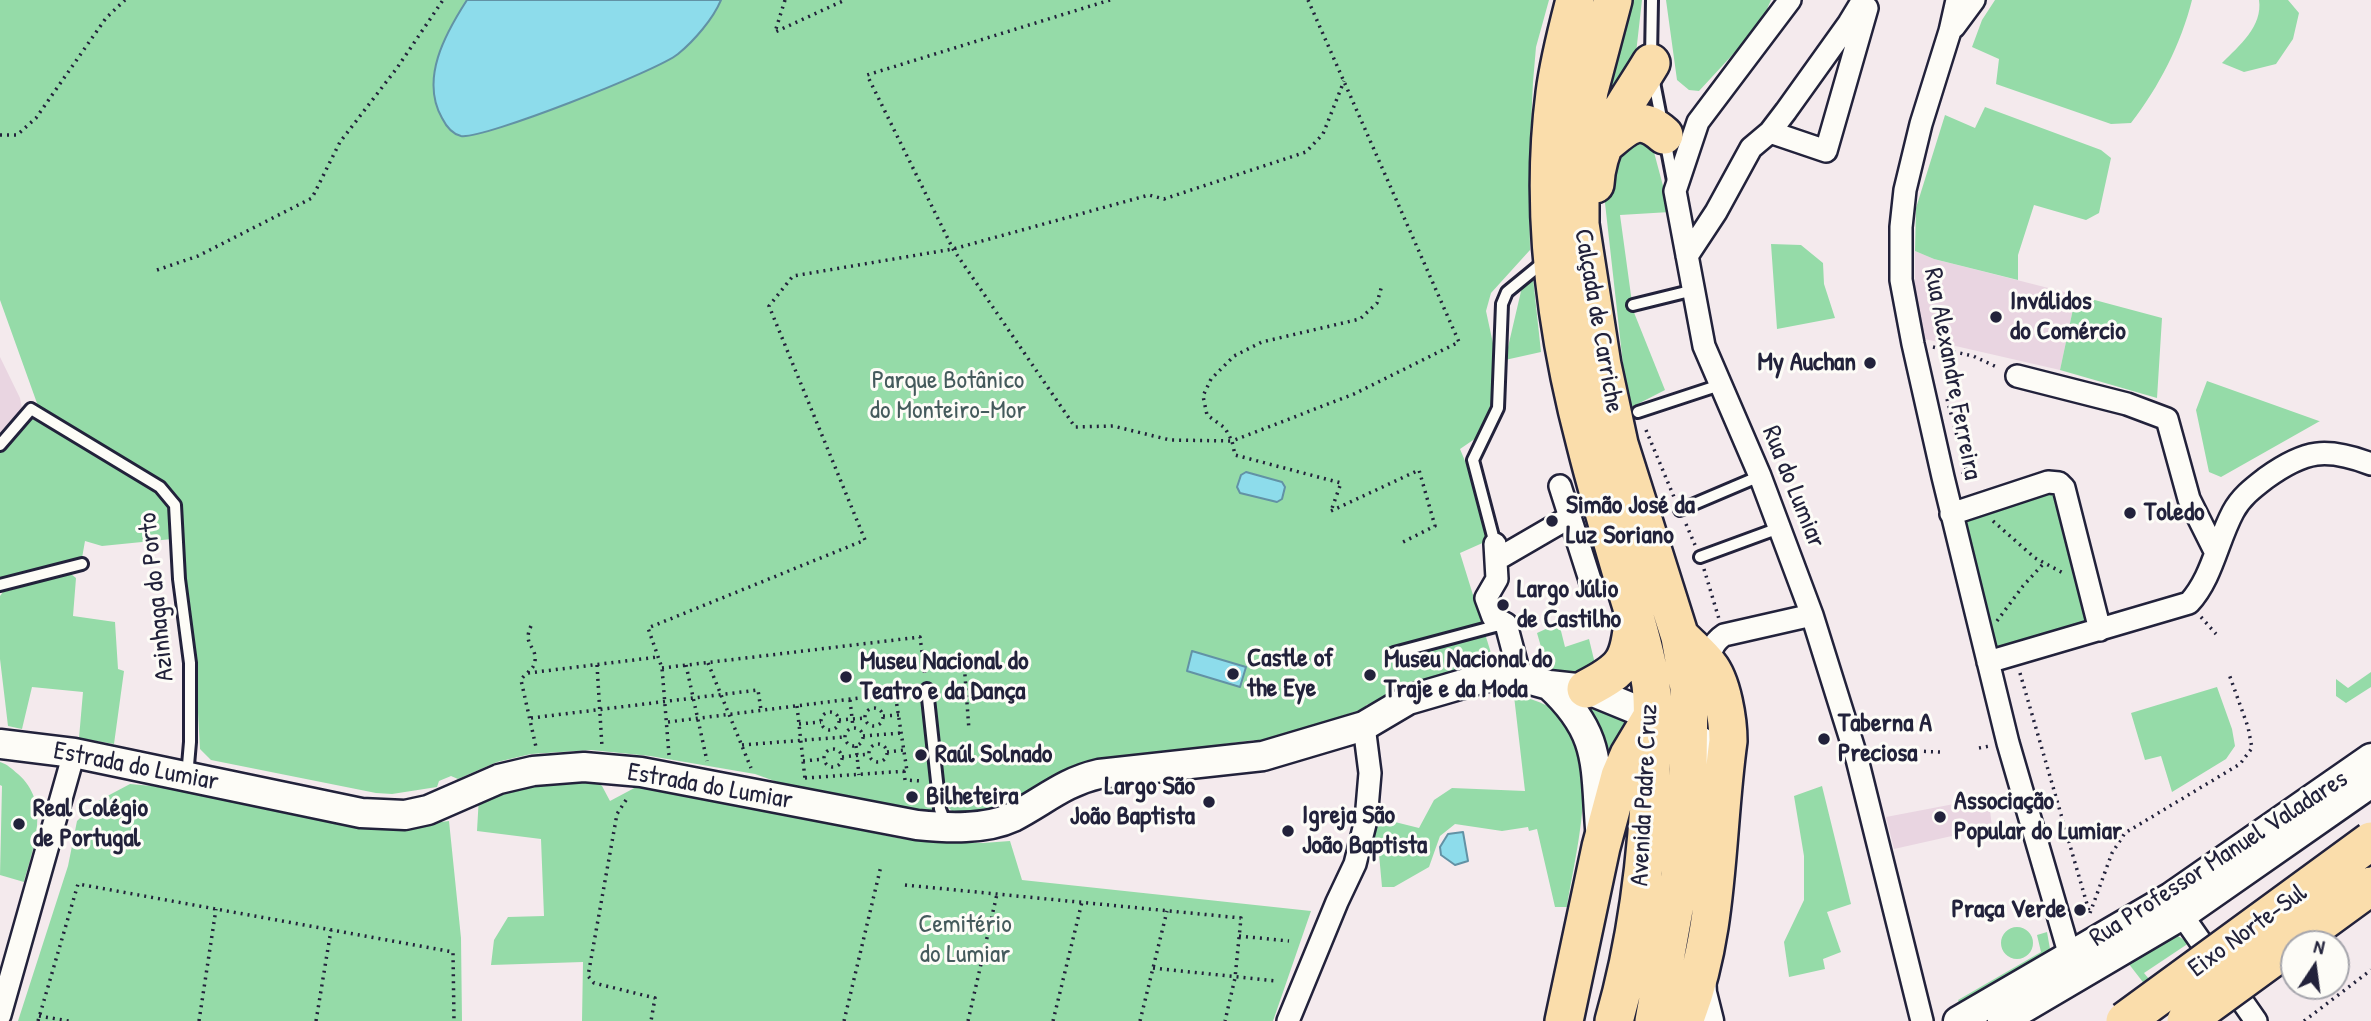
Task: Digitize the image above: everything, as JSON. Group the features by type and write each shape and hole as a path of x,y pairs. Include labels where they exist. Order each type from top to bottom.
{"highway":[{"name":"Calçada de Carriche","path":"1576,0 1555,92 1551,143 1552,256 1561,328 1585,442 1606,576"},
{"name":"Calçada de Carriche","path":"1613,0 1589,91 1580,154 1580,224 1602,365 1619,444 1680,637"},
{"path":"1592,293 1597,162 1603,146 1651,63"},
{"path":"1603,146 1628,126 1643,122 1655,126 1664,135"},
{"name":"Avenida Padre Cruz","path":"1606,576 1635,616 1650,679 1652,716 1650,796 1641,887 1630,954 1614,1021"},
{"path":"1586,689 1610,676 1629,655 1635,616"},
{"path":"1680,637 1711,668 1722,696 1728,726 1712,899 1701,970 1684,1021"},
{"name":"Avenida Padre Cruz","path":"1654,1021 1680,876 1688,770 1688,672 1680,637"},
{"path":"1569,1012 1601,847 1620,776 1652,716"},
{"name":"Eixo Norte-Sul","path":"2125,1021 2371,841"},
{"name":"Eixo Norte-Sul","path":"2186,1021 2371,886"}],"street":[{"name":"Rua do Lumiar","path":"1790,0 1698,122 1675,191 1704,346 1760,476 1812,615 1857,759 1922,1021"},
{"path":"1687,256 1716,212 1751,148 1770,132 1863,0"},
{"path":"1770,132 1826,150 1868,0"},
{"name":"Rua Alexandre Ferreira","path":"1957,0 1951,31 1922,124 1904,203 1901,280 1913,344 1964,510 2003,657 2008,743 2070,956"},
{"path":"1951,31 1974,0"},
{"path":"2017,376 2127,404 2167,419 2189,499 2216,552"},
{"path":"2003,657 2189,603 2200,591 2227,523 2241,498 2288,463 2317,454 2340,455 2371,464"},
{"name":"Rua Alexandre Ferreira","path":"1964,510 2048,482 2059,483 2064,488 2099,630"},
{"path":"1560,486 1570,517 1606,576"},
{"path":"1520,677 1506,624 1493,617 1486,598 1497,579 1495,552 1570,517"},
{"path":"1711,668 1714,642 1724,635 1812,615"},
{"name":"Estrada do Lumiar","path":"1,740 361,813 394,815 428,810 499,779 533,771 584,767 641,772 917,825 946,827 981,825 1011,818 1078,779 1100,774 1263,756 1364,726 1408,700 1487,677 1520,677 1549,685 1586,689 1652,716 1713,749 1724,773"},
{"path":"1549,685 1568,703 1591,739 1596,756 1601,847"},
{"path":"1288,1021 1343,886 1355,864 1366,820 1370,774 1364,726"},
{"path":"0,1015 74,753"},
{"name":"Rua Professor Manuel Valadares","path":"1958,1021 2102,939 2176,906 2371,758"},
{"name":"Rua Professor Manuel Valadares","path":"2007,1018 2176,906 2371,783"},
{"path":"2176,906 2256,1021"},
{"path":"2007,1018 2066,976 2070,956"},
{"path":"1701,970 1702,993 1709,1021"}],"lane":[{"path":"1652,0 1651,63 1675,191"},
{"path":"1495,552 1473,460 1498,408 1502,304 1507,292 1552,256"},
{"path":"1633,305 1694,290"},
{"path":"1638,412 1720,385"},
{"name":"Azinhaga do Porto","path":"0,444 31,409 160,487 175,505 179,579 190,663 187,777"},
{"path":"1680,510 1760,476"},
{"path":"1700,557 1779,528"},
{"path":"0,585 82,564"},
{"path":"1394,653 1506,624"},
{"path":"927,690 940,809 946,827"}],"path":[{"path":"0,135 17,135 36,118 106,18 125,0"},
{"path":"157,270 198,256 312,198 340,142 397,68 443,0"},
{"path":"785,0 775,32 845,0"},
{"path":"1110,0 867,75 953,249 1076,428 1113,426 1170,440 1232,441 1354,394 1459,342 1308,0"},
{"path":"669,755 662,668 648,628 865,540 769,306 793,276 953,249 1149,195 1164,199 1306,152 1323,134 1344,81"},
{"path":"1382,285 1377,303 1360,319 1262,342 1234,356 1211,379 1203,396 1207,415 1225,428 1235,455 1342,483 1331,511 1419,470 1435,526 1403,542"},
{"path":"1913,344 1973,356 2017,376"},
{"path":"1945,393 1966,469 1957,483 1964,510 2035,558 2065,574 2087,581"},
{"path":"1997,622 2044,563"},
{"path":"1995,611 2003,657 2090,913 2102,939"},
{"path":"531,626 528,641 535,661 522,683 537,750"},
{"path":"662,668 920,637 927,690"},
{"path":"526,673 658,657"},
{"path":"900,670 964,662 969,730"},
{"path":"708,663 751,768"},
{"path":"597,665 602,748"},
{"path":"686,665 707,761"},
{"path":"2090,913 2112,853 2125,834 2240,764 2252,748 2248,726 2229,674"},
{"path":"531,718 758,690 761,711"},
{"path":"895,693 907,771 905,780 923,781"},
{"path":"668,722 902,693"},
{"path":"873,698 874,708"},
{"path":"850,699 853,728"},
{"path":"829,703 830,712"},
{"path":"797,706 805,779 905,771"},
{"path":"874,708 883,716"},
{"path":"866,718 869,710 874,708"},
{"path":"830,712 839,720 838,726 831,730"},
{"path":"830,712 825,714 822,722 824,727 831,730"},
{"path":"883,716 899,715"},
{"path":"875,726 882,721 883,716"},
{"path":"839,720 866,718"},
{"path":"866,718 870,725 875,726"},
{"path":"799,724 822,722"},
{"path":"875,726 877,744"},
{"path":"853,728 860,730 863,736 861,743 856,746 848,745 844,737 846,731 853,728"},
{"path":"831,730 832,749"},
{"path":"863,736 901,733"},
{"path":"742,745 844,737"},
{"path":"877,744 885,747 887,752 886,757 879,762"},
{"path":"869,754 877,744"},
{"path":"856,746 859,775"},
{"path":"824,759 828,765 834,766 841,762 840,752 832,749"},
{"path":"824,759 826,753 832,749"},
{"path":"887,752 904,750"},
{"path":"1889,750 1940,752"},
{"path":"842,757 869,754"},
{"path":"869,754 879,762"},
{"path":"803,761 824,759"},
{"path":"879,762 880,773"},
{"path":"834,766 834,776"},
{"path":"626,800 618,814 588,976 594,983 655,998 651,1021"},
{"path":"844,1021 881,866"},
{"path":"69,1021 39,1018 78,884 453,952 454,1021"},
{"path":"905,885 1241,918 1235,978 1225,1021"},
{"path":"968,1021 997,894"},
{"path":"1053,1021 1082,902"},
{"path":"199,1021 216,909"},
{"path":"1140,1021 1167,911"},
{"path":"316,1021 331,930"},
{"path":"1239,936 1289,941"},
{"path":"1153,968 1276,981"},
{"path":"2304,1021 2371,970"}],"shaded area":[{"name":"Inválidos do Comércio","path":"1915,251 1934,259 2076,295 2060,370 1925,339 1915,293"},
{"path":"0,357 20,398 25,424 0,453"},
{"path":"1954,804 1990,810 1992,827 1894,849 1886,817"}],"green space":[{"name":"Parque Botânico do Monteiro-Mor","path":"0,0 1549,0 1536,47 1533,82 1529,167 1530,250 1491,293 1486,311 1498,378 1491,408 1479,436 1460,449 1476,494 1487,541 1460,553 1495,666 1366,705 1366,708 1266,741 1255,743 1254,740 1099,761 998,811 953,812 949,808 931,810 928,814 783,784 755,774 650,756 591,750 531,754 497,762 458,779 451,776 439,781 437,787 392,794 211,760 200,749 195,658 182,571 182,538 102,546 85,541 82,558 0,579 0,448 38,406 0,300"},
{"path":"1626,0 1642,0 1634,71 1594,145"},
{"path":"1666,0 1771,0 1760,25 1699,91 1689,90 1677,80"},
{"path":"1995,0 2192,0 2175,49 2151,95 2131,123 2111,124 1996,84 1999,59 1972,47 1982,20"},
{"path":"2259,0 2288,0 2299,13 2293,39 2276,64 2244,72 2222,63 2254,27"},
{"path":"1985,107 2101,150 2111,158 2099,213 2086,220 2034,205 2018,255 2018,280 1934,259 1915,251 1916,208 1945,115 1975,128"},
{"path":"1638,136 1651,141 1670,212 1620,215 1633,310 1665,390 1628,409 1603,185 1613,150"},
{"path":"1771,244 1801,245 1823,263 1824,284 1835,318 1777,329"},
{"path":"1533,278 1541,352 1505,360 1522,287"},
{"path":"2076,295 2162,318 2157,398 2060,370"},
{"path":"2207,381 2320,421 2221,477 2209,472 2196,410"},
{"path":"2054,481 2100,630 1988,662 1951,514"},
{"path":"71,574 76,578 73,616 115,622 118,669 124,671 114,744 79,738 83,692 32,687 22,729 8,726 0,659 0,596 3,592"},
{"path":"1559,623 1565,647 1589,639 1596,668 1576,673 1548,671 1537,633"},
{"path":"2371,672 2371,687 2346,703 2336,696 2336,679 2348,688"},
{"path":"2217,687 2235,746 2226,759 2172,792 2161,756 2145,760 2131,713"},
{"path":"1514,696 1547,705 1568,724 1579,750 1583,780 1582,814 1567,907 1555,907 1537,829 1529,831 1528,827 1502,831 1455,824 1440,836 1429,867 1394,887 1382,887 1379,854 1364,851 1375,817 1419,828 1434,800 1452,788 1525,791"},
{"path":"1581,702 1627,719 1609,773"},
{"name":"Real Colégio de Portugal","path":"0,762 14,770 28,785 37,811 35,840 24,882 0,875"},
{"name":"Cemitério do Lumiar","path":"586,774 602,786 610,801 640,785 903,839 983,843 1010,841 1022,880 1311,911 1273,1021 582,1021 583,962 491,965 494,940 508,917 544,916 541,839 477,831 479,796"},
{"path":"130,784 173,788 376,830 449,821 461,938 462,1021 18,1021 68,866 77,821 98,801"},
{"path":"1822,786 1851,904 1827,912 1841,952 1823,959 1825,969 1789,977 1784,942 1804,900 1804,856 1794,796"},
{"path":"2017,927 2028,932 2033,943 2028,954 2017,959 2006,954 2001,943 2006,932"},
{"path":"2047,932 2050,949 2044,959 1961,1008 1958,1000 2041,952 2037,935"},
{"path":"2178,936 2189,943 2144,973 2184,1021 2170,1017 2125,959 2166,937"}],"water":[{"path":"467,0 721,0 697,36 678,54 664,62 607,88 534,116 461,136 447,127 436,103 434,72 444,42"},
{"path":"1246,472 1282,482 1285,487 1282,499 1277,502 1240,493 1237,487 1241,475"},
{"path":"1192,651 1246,667 1240,687 1187,671"},
{"path":"1463,832 1468,861 1455,865 1441,855 1440,847 1448,834"}],"place":[{"name":"Inválidos do Comércio","path":"1996,317"},
{"name":"My Auchan","path":"1870,363"},
{"name":"Toledo","path":"2130,513"},
{"name":"Simão José da Luz Soriano","path":"1552,521"},
{"name":"Largo Júlio de Castilho","path":"1503,605"},
{"name":"Castle of the Eye","path":"1233,674"},
{"name":"Museu Nacional do Traje e da Moda","path":"1370,675"},
{"name":"Museu Nacional do Teatro e da Dança","path":"846,677"},
{"name":"Taberna A Preciosa","path":"1824,739"},
{"name":"Raúl Solnado","path":"921,755"},
{"name":"Bilheteira","path":"912,797"},
{"name":"Largo São João Baptista","path":"1209,802"},
{"name":"Associação Popular do Lumiar","path":"1940,817"},
{"name":"Real Colégio de Portugal","path":"19,824"},
{"name":"Igreja São João Baptista","path":"1288,831"},
{"name":"Praça Verde","path":"2080,910"}]}
